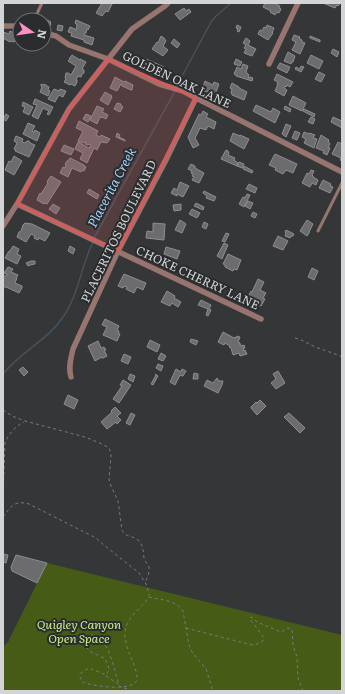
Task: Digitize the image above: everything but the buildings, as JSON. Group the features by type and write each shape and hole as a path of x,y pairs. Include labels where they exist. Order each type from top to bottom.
{"street":[{"path":"3,226 17,204 69,109 132,29 168,3"},
{"path":"270,64 298,3"},
{"name":"GOLDEN OAK LANE","path":"52,35 70,45 108,59 159,84 183,91 342,172"},
{"name":"PLACERITOS BOULEVARD","path":"71,377 70,363 74,349 118,251 166,160 196,98"},
{"name":"CHOKE CHERRY LANE","path":"17,204 261,319"}],"lane":[{"path":"318,231 342,183"}],"path":[{"path":"294,338 342,357"},
{"path":"3,410 12,416 25,421 85,437 109,448 111,453 110,486 118,501 122,530 124,534 139,541 144,549 144,560 149,567 145,583"},
{"path":"3,499 5,443 7,437 14,429 25,421"},
{"path":"3,517 14,504 24,502 29,504 96,538 139,573 150,593 149,597 129,621 125,632 127,645 137,676 135,685"},
{"path":"149,597 174,603 180,606 183,611 189,645 192,652 206,669 213,691"},
{"path":"186,628 254,645 262,642 264,638 250,619 251,617 257,622 281,632 288,628 292,629 293,645 297,657 298,678 303,691"},
{"path":"106,675 109,670 108,664 104,658 91,652 86,647 86,640 90,635 100,638 105,644 120,685"},
{"path":"109,689 82,682 80,677 81,673 89,668 106,675 127,690"},
{"path":"121,690 131,688"}],"highlighted area":[{"path":"108,59 196,98 118,251 17,204 69,109"}],"green space":[{"name":"Quigley Canyon Open Space","path":"47,563 342,635 342,691 3,691 3,646 8,642"}],"waterway":[{"name":"Placerita Creek","path":"177,88 211,22 231,3"},
{"name":"Placerita Creek","path":"94,238 175,91"},
{"name":"Placerita Creek","path":"3,374 17,359 50,333 63,317 73,299 93,242"}]}
